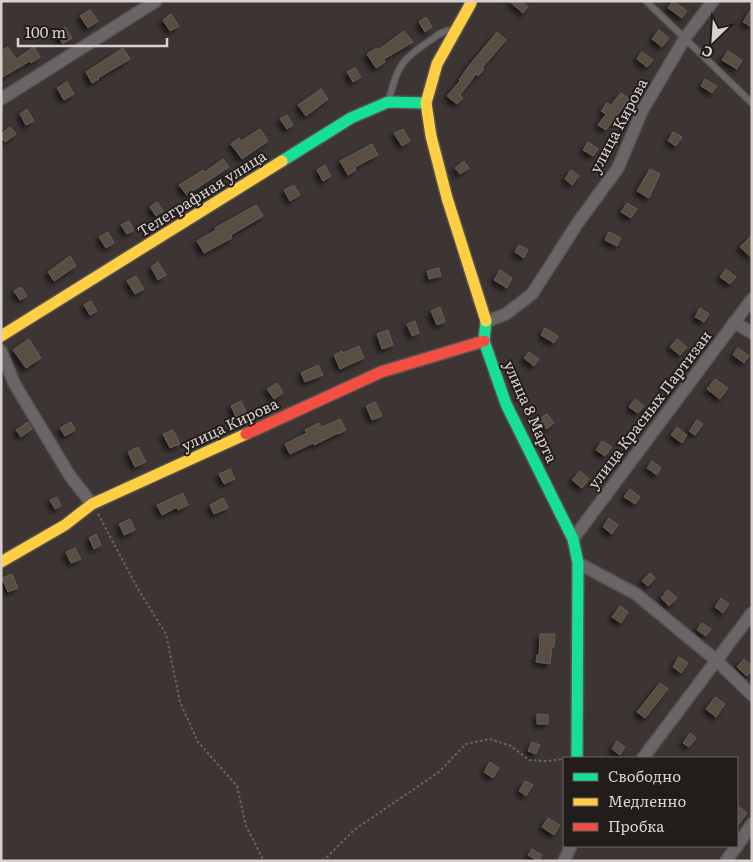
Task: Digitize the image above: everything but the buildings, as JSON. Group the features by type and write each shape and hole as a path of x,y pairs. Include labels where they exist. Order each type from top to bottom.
{"street":[{"path":"1,99 156,1"},
{"name":"улица Кирова","path":"486,322 506,314 532,294 580,221 618,168 642,111 685,38 713,1"},
{"name":"улица 8 Марта","path":"472,2 437,64 426,103 431,136 442,180 486,322 484,341 506,404 573,539 578,563 577,757"},
{"name":"Телеграфная улица","path":"1,336 351,118 388,102 426,103"},
{"name":"улица Красных Партизан","path":"573,539 752,299"},
{"path":"734,322 752,333"},
{"name":"улица Кирова","path":"1,562 65,525 92,504 381,372 484,341"},
{"path":"1,351 14,383 70,476 92,504"},
{"path":"578,563 636,594 717,661 752,695"},
{"path":"644,757 752,613"},
{"path":"738,845 752,824"},
{"path":"564,861 571,847"},
{"path":"726,861 736,847"}],"lane":[{"path":"646,1 752,103"},
{"path":"388,102 399,68 409,54 439,34 450,30 456,31"}],"path":[{"path":"92,504 138,588 166,634 180,702 198,742 237,786 246,826 264,861"},
{"path":"323,861 354,830 439,772 466,744 490,739 512,746 529,760 546,762 563,759"}],"traffic: fast":[{"path":"282,161 351,118 388,102 426,103"},
{"path":"486,321 484,341 506,404 573,539 578,563 577,757"}],"traffic: slow":[{"path":"470,1 471,3 437,64 426,103 431,136 447,198 486,321"},
{"path":"1,336 282,161"},
{"path":"1,562 65,525 92,504 246,434"}],"traffic: jam":[{"path":"246,434 381,372 484,341"}]}
